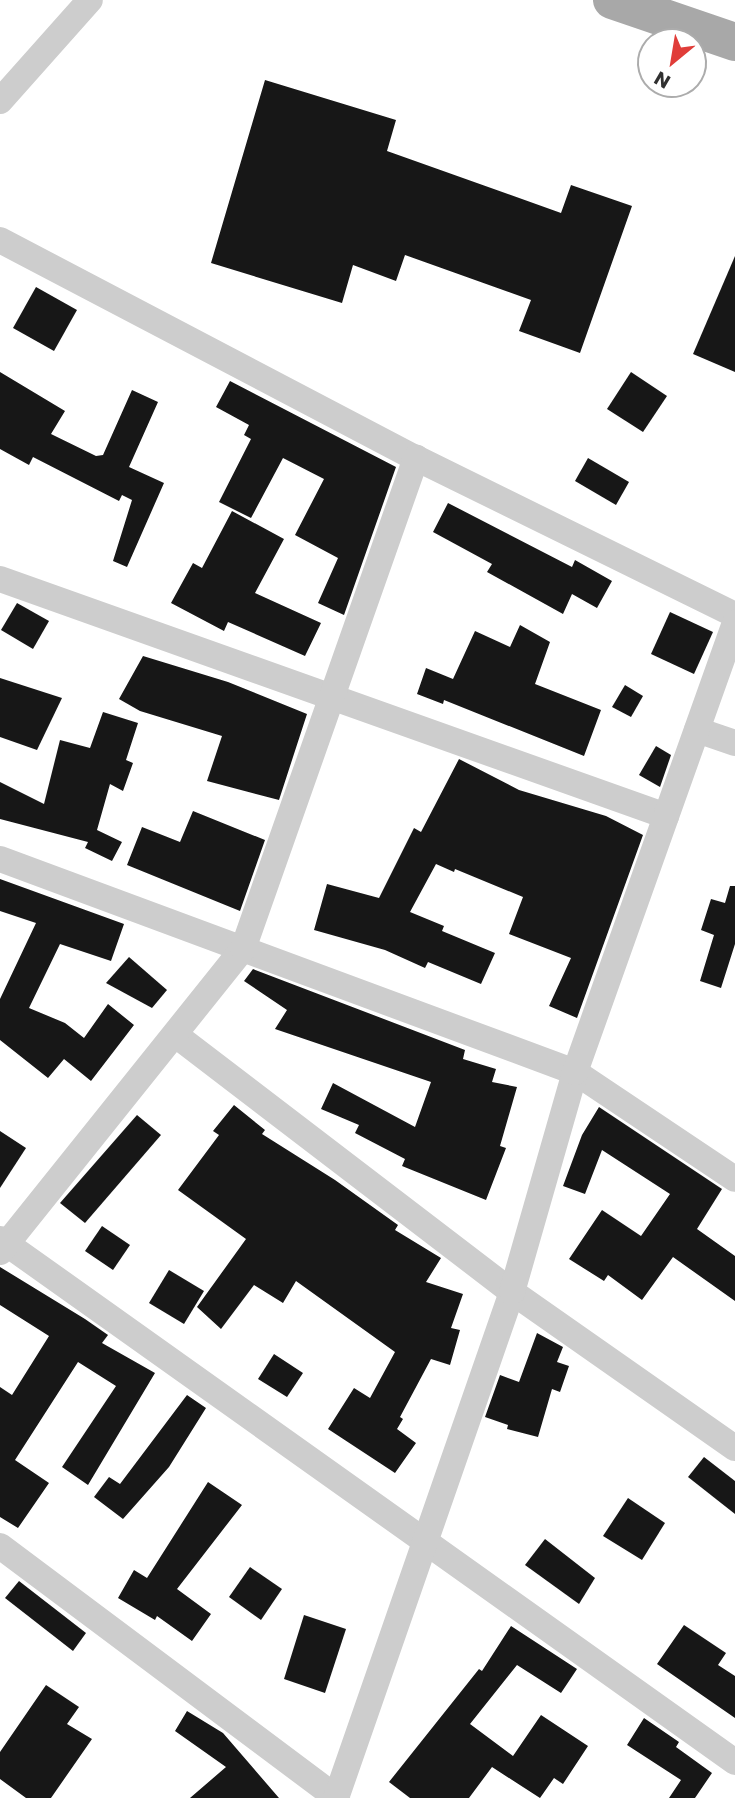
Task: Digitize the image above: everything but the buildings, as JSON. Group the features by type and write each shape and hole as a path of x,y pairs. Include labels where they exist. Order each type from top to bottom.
{"main road":[{"path":"612,0 735,42"}],"street":[{"path":"0,101 90,0"},
{"path":"0,240 416,458 735,615"},
{"path":"416,458 243,949 177,1036 2,1245 735,1762"},
{"path":"0,579 666,816"},
{"path":"0,1546 337,1798 427,1545 512,1292 575,1072 735,623"},
{"path":"697,730 735,743"},
{"path":"0,859 575,1072 735,1180"},
{"path":"177,1036 512,1292 735,1448"}]}
